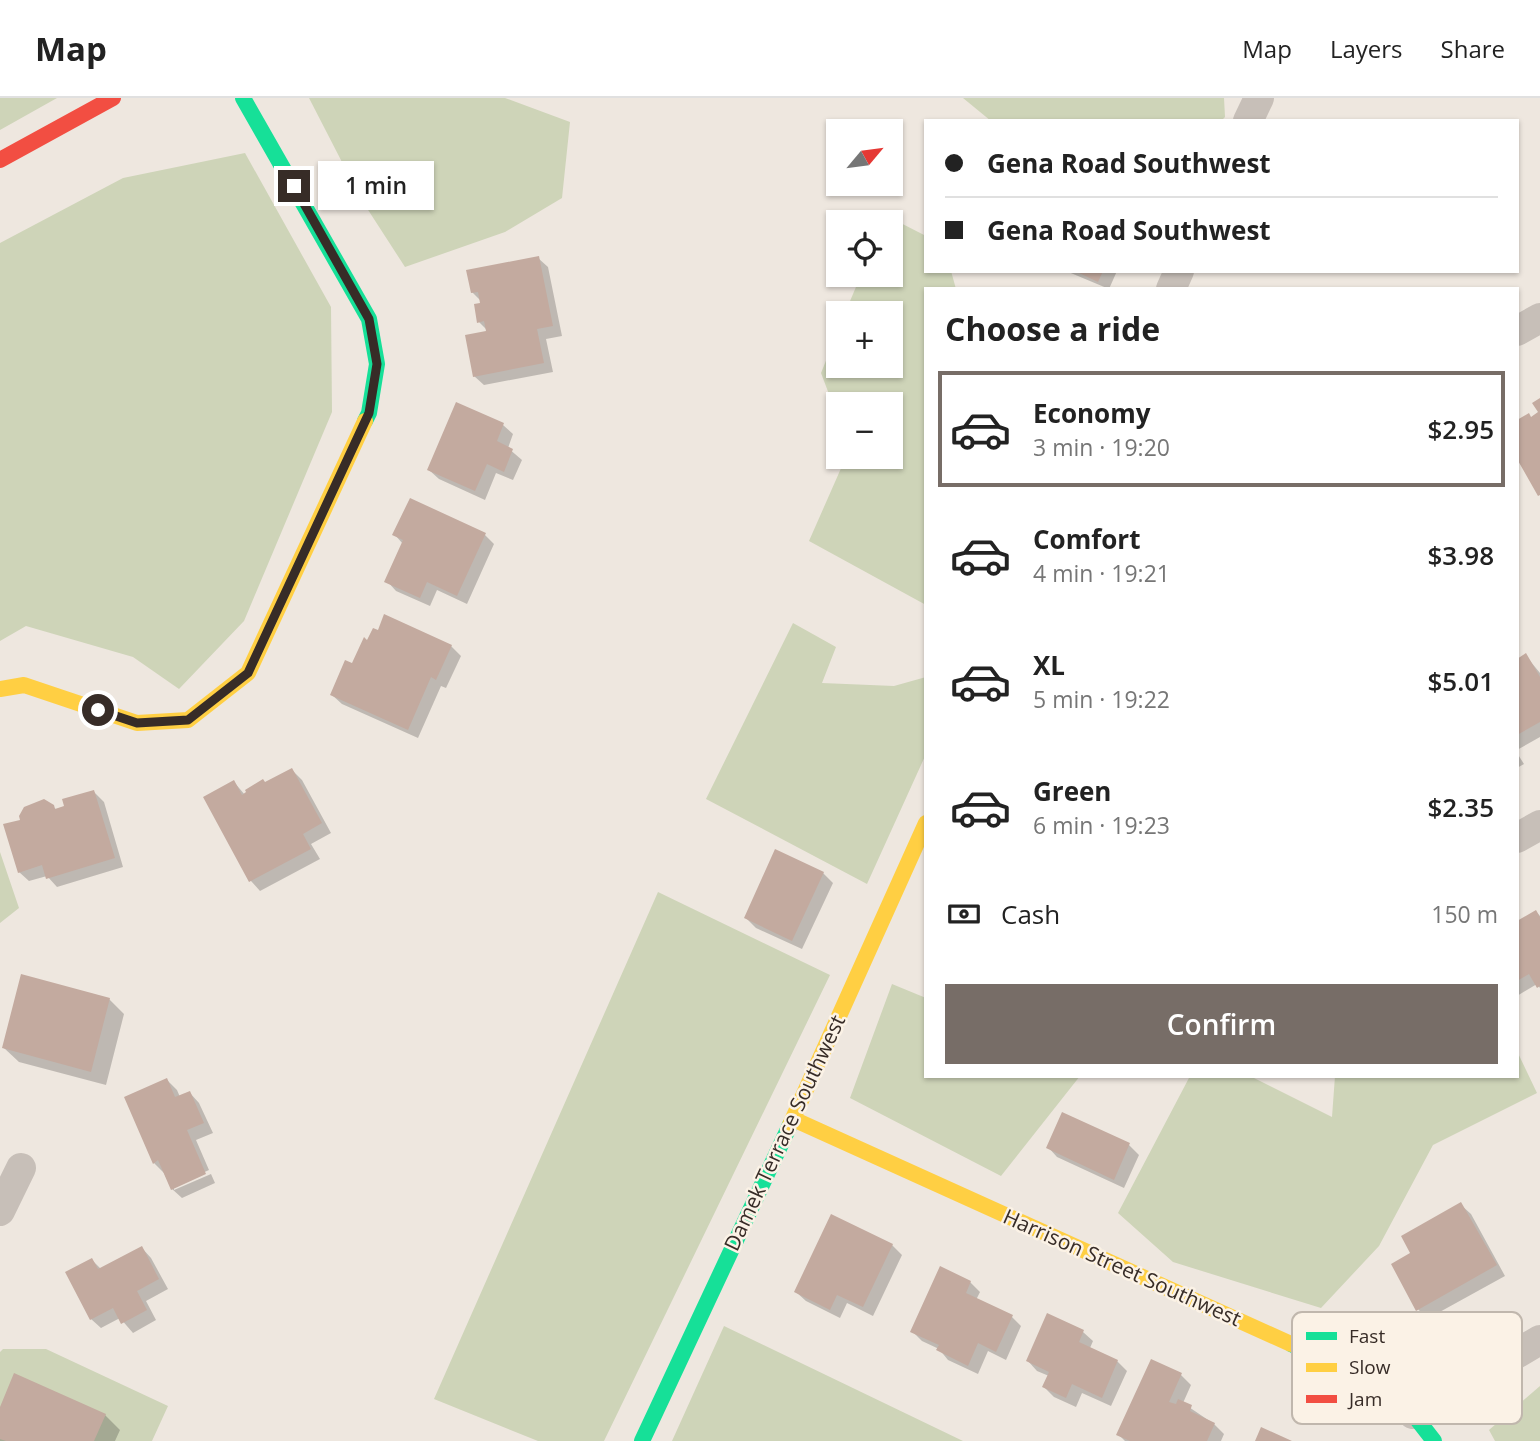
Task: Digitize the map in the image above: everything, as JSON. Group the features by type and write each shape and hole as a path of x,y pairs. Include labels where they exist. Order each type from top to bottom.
{"street":[{"path":"0,160 113,98"},
{"path":"0,689 23,685 137,723 188,720 248,673 369,413 377,364 369,319 243,98"},
{"path":"1249,119 1259,98"},
{"path":"1519,330 1540,318"},
{"path":"1519,837 1540,825"},
{"name":"Damek Terrace Southwest","path":"642,1441 793,1119 924,827"},
{"name":"Harrison Street Southwest","path":"793,1119 1292,1345"},
{"path":"0,1211 21,1168"},
{"path":"1522,1350 1540,1340"},
{"name":"Harrison Street Southwest","path":"1421,1424 1434,1441"}],"green space":[{"path":"0,98 57,98 0,130"},
{"path":"309,98 505,98 570,122 562,198 505,232 405,267 361,199"},
{"path":"963,98 1224,98 1225,117 1223,119 989,119"},
{"path":"245,153 331,307 332,412 244,621 179,689 133,657 26,626 0,641 0,243 123,178"},
{"path":"903,224 924,235 924,273 952,273 955,287 924,287 924,604 809,541 841,469 903,469 903,392 828,392 821,373 826,361 826,378 903,378 903,301 850,301 856,287 903,287"},
{"path":"793,623 836,647 822,683 894,686 924,678 924,758 867,884 706,799"},
{"path":"0,852 19,908 0,923"},
{"path":"658,892 830,975 604,1441 538,1441 434,1399"},
{"path":"892,984 924,997 924,1078 1078,1078 1001,1176 850,1098"},
{"path":"1519,1055 1537,1093 1433,1145 1379,1246 1321,1308 1173,1262 1118,1213 1189,1078 1254,1078 1332,1117 1335,1078 1519,1078"},
{"path":"724,1326 963,1441 672,1441"},
{"path":"3,1349 46,1349 168,1406 152,1441 0,1441 0,1352"},
{"path":"1540,1386 1540,1441 1495,1441 1489,1430 1496,1424 1522,1424 1522,1402"}],"building":[{"path":"539,256 553,326 537,329 544,363 473,377 465,335 486,331 484,321 477,323 474,304 480,303 478,292 471,293 466,270"},
{"path":"1079,273 1102,273 1098,282"},
{"path":"1540,398 1538,496 1519,463 1519,419 1529,413 1531,417 1538,412 1532,403"},
{"path":"456,402 504,423 497,441 513,449 504,472 487,464 475,491 427,470"},
{"path":"410,498 486,533 457,596 427,582 420,598 384,582 403,540 392,535"},
{"path":"384,614 452,645 436,680 431,677 408,730 330,695 345,660 352,663 364,637 367,640 373,628 378,630"},
{"path":"1526,653 1540,677 1540,722 1519,734 1519,658"},
{"path":"292,768 322,823 303,834 311,849 249,882 203,797 234,780 242,795 245,790 263,779 265,782"},
{"path":"94,790 115,858 46,879 42,865 18,873 3,824 20,820 19,816 24,807 44,799 54,805 55,809 64,806 62,799"},
{"path":"775,849 824,872 792,941 744,918"},
{"path":"1536,910 1540,917 1540,986 1537,988 1529,974 1519,980 1519,920"},
{"path":"21,974 110,998 91,1072 2,1048"},
{"path":"167,1078 175,1097 190,1091 204,1123 187,1130 206,1174 171,1190 158,1160 153,1164 124,1097"},
{"path":"1062,1112 1130,1143 1114,1180 1046,1148"},
{"path":"1461,1202 1497,1265 1416,1311 1391,1264 1410,1253 1401,1236"},
{"path":"831,1214 893,1244 863,1307 837,1295 830,1310 794,1292"},
{"path":"142,1246 159,1279 137,1291 147,1310 121,1324 113,1308 90,1320 65,1272 92,1258 98,1269"},
{"path":"940,1266 971,1281 966,1293 1013,1315 996,1352 978,1343 968,1366 936,1350 939,1345 910,1332"},
{"path":"1047,1313 1084,1330 1079,1342 1118,1360 1102,1398 1072,1384 1066,1398 1042,1387 1049,1372 1026,1361"},
{"path":"1151,1359 1182,1373 1169,1402 1176,1404 1178,1399 1192,1405 1190,1411 1215,1423 1207,1441 1130,1441 1116,1435"},
{"path":"14,1373 106,1414 94,1441 0,1439 0,1407"},
{"path":"1261,1427 1292,1441 1255,1441"}],"traffic: fast":[{"path":"243,98 369,319 377,364 369,413 365,421"},
{"path":"642,1441 790,1125"},
{"path":"1421,1424 1434,1441"}],"traffic: slow":[{"path":"0,689 24,685 137,723 188,720 248,673 365,421"},
{"path":"790,1125 924,827"},
{"path":"793,1119 1291,1344"}],"traffic: jam":[{"path":"0,160 113,98"}],"route":[{"path":"98,710 137,723 188,720 248,673 369,413 377,364 369,319 294,186"}]}
